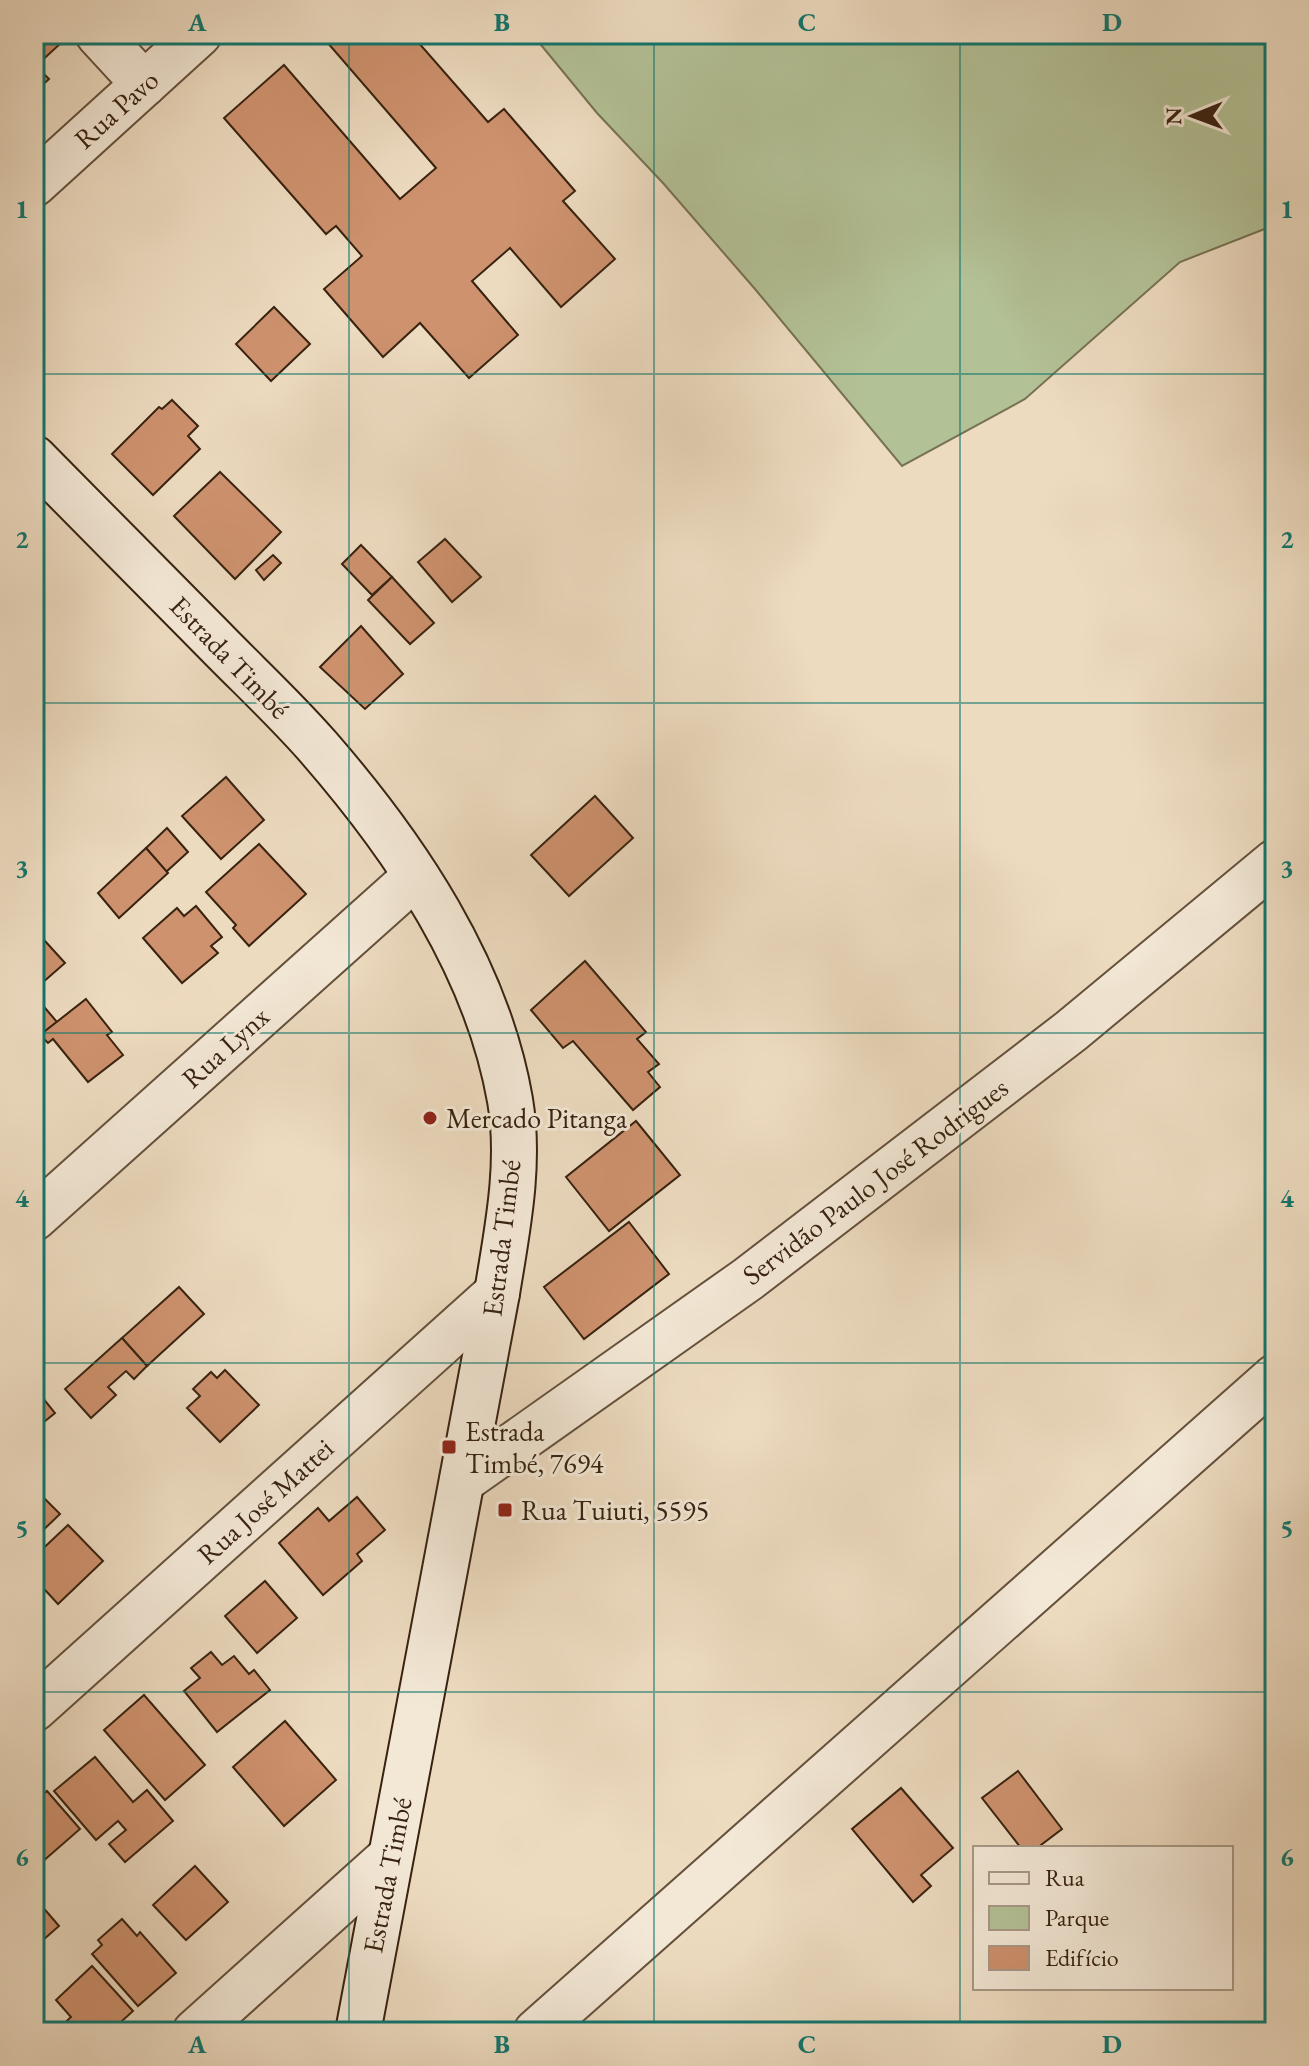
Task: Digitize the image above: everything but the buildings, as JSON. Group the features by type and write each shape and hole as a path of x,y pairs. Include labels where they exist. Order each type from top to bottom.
{"street":[{"path":"98,34 144,84"},
{"name":"Rua Pavo","path":"34,184 199,34"},
{"name":"Estrada Timbé","path":"34,458 317,746 371,811 416,876 473,979 490,1019 511,1104 512,1199 497,1293 358,2032"},
{"name":"Servidão Paulo José Rodrigues","path":"462,1481 748,1279 1071,1031 1275,862"},
{"name":"Rua Lynx","path":"34,1218 416,876"},
{"name":"Rua José Mattei","path":"34,1709 497,1293"},
{"path":"536,2032 1275,1377"},
{"path":"195,2032 390,1857"}],"green space":[{"path":"532,34 1275,34 1275,225 1180,262 1025,399 902,466 755,289 597,113"}],"place":[{"name":"Mercado Pitanga","path":"430,1118"},
{"name":"Estrada Timbé, 7694","path":"449,1447"},
{"name":"Rua Tuiuti, 5595","path":"505,1510"}]}
